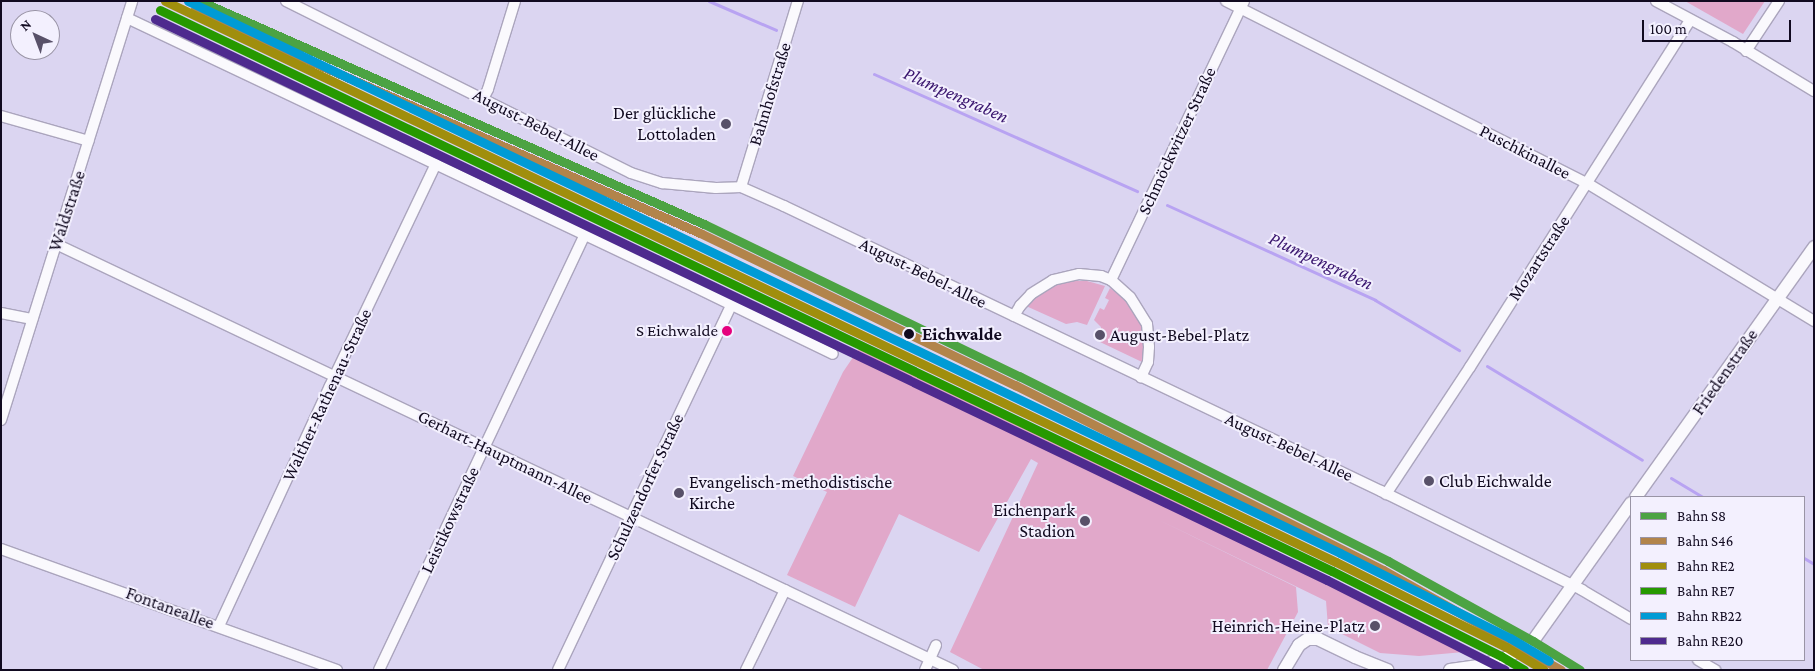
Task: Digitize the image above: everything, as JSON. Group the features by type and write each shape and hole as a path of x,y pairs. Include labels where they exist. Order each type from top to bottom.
{"street":[{"name":"Waldstraße","path":"1,420 132,1"},
{"name":"August-Bebel-Allee","path":"286,1 646,179 716,188 741,186 1386,494 1573,586 1630,619"},
{"path":"483,99 488,89 515,1"},
{"name":"Bahnhofstraße","path":"741,186 798,1"},
{"name":"Puschkinallee","path":"1226,1 1242,4 1587,183 1814,321"},
{"path":"1656,1 1700,24 1814,91"},
{"path":"1746,51 1780,1"},
{"name":"Schmöckwitzer Straße","path":"1111,280 1242,4"},
{"path":"127,18 732,304 833,354"},
{"name":"Mozartstraße","path":"1386,494 1470,367 1690,20"},
{"path":"1,116 89,141"},
{"name":"Walther-Rathenau-Straße","path":"219,626 335,375 436,164"},
{"name":"Leistikowstraße","path":"379,670 585,235"},
{"name":"Gerhart-Hauptmann-Allee","path":"56,244 953,670"},
{"name":"Friedenstraße","path":"1637,496 1814,248"},
{"path":"1014,316 1031,294 1048,281 1088,275 1111,280 1130,297 1146,324 1149,354 1141,377"},
{"name":"Schulzendorfer Straße","path":"558,670 732,304"},
{"path":"1,313 32,319"},
{"path":"1450,670 1479,666 1508,657 1526,647 1541,632 1630,504"},
{"name":"Fontaneallee","path":"1,549 337,670"},
{"path":"746,670 785,590"},
{"path":"1284,670 1299,645 1308,639 1318,639 1388,670"},
{"path":"925,670 936,645"},
{"path":"1700,661 1715,670"}],"shaded area":[{"path":"1685,1 1765,1 1743,34"},
{"path":"1067,281 1087,281 1105,286 1087,325 1077,322 1066,324 1026,306 1032,299 1055,285"},
{"path":"1110,288 1124,299 1141,324 1144,350 1142,362 1100,342 1101,327 1094,320 1100,308 1104,310 1109,300 1105,298"},
{"path":"860,347 976,400 1475,651 1419,656 1380,653 1328,627 1326,601 1155,518 1296,587 1298,612 1267,670 984,670 950,652 1038,463 1031,459 979,552 899,514 855,607 787,575 827,492 793,476 843,372"}],"waterway":[{"name":"Plumpengraben","path":"709,1 776,30"},
{"name":"Plumpengraben","path":"874,74 1137,191"},
{"name":"Plumpengraben","path":"1167,205 1375,300 1459,350"},
{"name":"Plumpengraben","path":"1487,366 1642,460"},
{"name":"Plumpengraben","path":"1671,478 1701,496"},
{"name":"Plumpengraben","path":"1805,559 1814,564"}],"rail line":[{"name":"RE2","path":"165,1 1336,562 1506,647 1544,670"},
{"name":"RB22","path":"188,1 1340,553 1510,638 1549,661"},
{"name":"S8","path":"200,1 704,224 1019,376 1388,561 1533,641 1580,670"},
{"name":"RE7","path":"160,10 1332,571 1501,656 1524,670"},
{"name":"S46","path":"195,10 700,233 1015,385 1383,570 1561,670"},
{"name":"RE20","path":"155,19 1327,580 1505,670"}],"place":[{"name":"Der glückliche Lottoladen","path":"726,124"},
{"name":"S Eichwalde","path":"727,331"},
{"name":"Eichwalde","path":"909,334"},
{"name":"August-Bebel-Platz","path":"1100,335"},
{"name":"Club Eichwalde","path":"1429,481"},
{"name":"Evangelisch-methodistische Kirche","path":"679,493"},
{"name":"Eichenpark Stadion","path":"1085,521"},
{"name":"Heinrich-Heine-Platz","path":"1375,626"}]}
